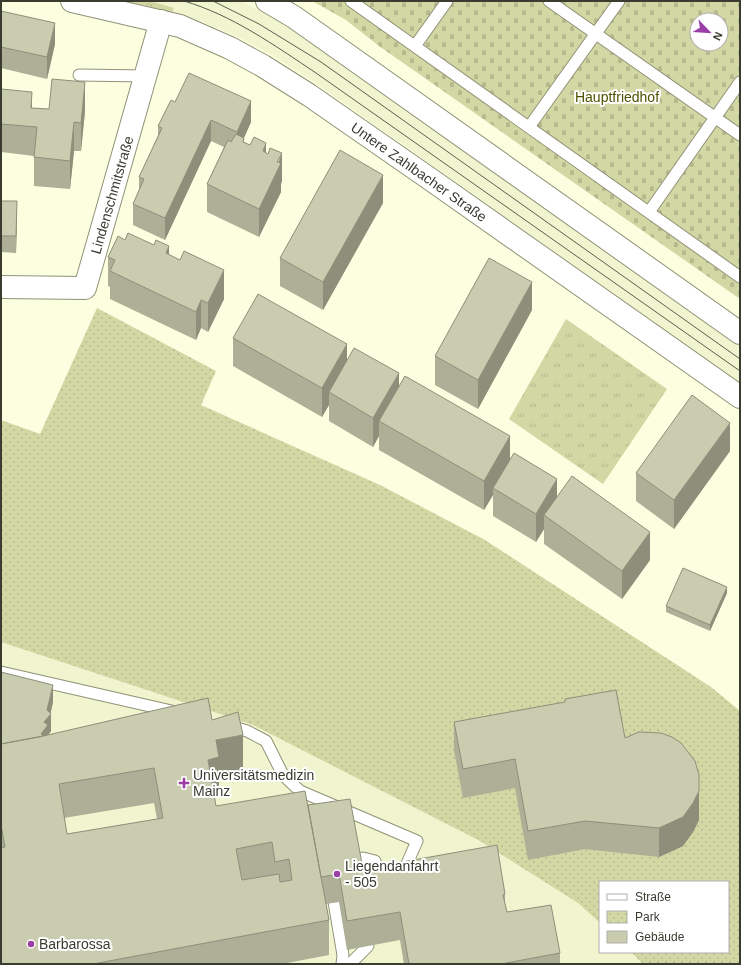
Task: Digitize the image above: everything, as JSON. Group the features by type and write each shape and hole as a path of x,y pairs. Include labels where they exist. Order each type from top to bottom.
{"street":[{"name":"Untere Zahlbacher Straße","path":"72,1 180,26 230,48 263,66 309,95 740,397"},
{"path":"267,1 294,17 740,333"},
{"name":"Lindenschmitstraße","path":"1,287 85,288 161,21"}],"lane":[{"path":"351,1 740,277"},
{"path":"415,46 447,1"},
{"path":"549,1 740,135"},
{"path":"529,127 619,1"},
{"path":"79,75 146,76"},
{"path":"649,212 740,82"},
{"path":"1,672 187,714"},
{"path":"218,722 247,731 266,741 283,775 300,791 417,841 396,886"},
{"path":"356,860 363,858 375,861 379,873 377,888"},
{"path":"334,902 343,955 342,964"},
{"path":"350,964 368,946"},
{"path":"346,964 355,948"}],"shaded area":[{"path":"120,1 242,1 296,31 740,346 740,382 311,80 274,56 234,35 202,22 148,6"},
{"name":"Universitätsmedizin Mainz","path":"1,642 253,725 480,841 578,903 599,922 599,953 632,953 643,964 1,964"}],"green space":[{"path":"120,1 150,1 174,8 172,13 148,6"},
{"name":"Hauptfriedhof","path":"312,1 740,1 740,299 379,46 346,20"},
{"path":"97,308 216,371 201,405 380,485 485,540 711,687 740,711 740,964 643,964 632,953 729,953 729,881 599,881 599,922 578,903 480,841 253,725 1,642 1,420 40,434"},
{"path":"566,319 667,389 603,484 509,419"}],"building":[{"path":"1,11 55,23 47,57 1,47"},
{"path":"189,73 251,101 237,132 211,120 165,218 133,204 144,179 139,177 162,128 158,126 171,100 175,102"},
{"path":"52,79 85,82 81,123 74,122 70,161 34,157 37,127 1,124 1,89 32,92 31,108 49,109"},
{"path":"236,134 244,138 243,142 250,145 254,137 266,143 263,151 268,154 270,148 282,153 277,162 281,163 259,209 207,184 228,140 231,142"},
{"path":"340,150 383,175 323,282 280,258"},
{"path":"1,201 17,201 16,236 1,236"},
{"path":"128,233 154,245 156,240 169,246 166,253 180,260 184,251 224,270 208,303 201,300 196,312 110,271 115,260 108,257 118,236 125,240"},
{"path":"489,258 532,282 478,380 435,356"},
{"path":"258,294 347,344 322,388 233,338"},
{"path":"354,348 399,373 373,418 329,392"},
{"path":"405,376 510,436 484,481 379,421"},
{"path":"692,395 730,423 674,500 636,473"},
{"path":"514,453 557,479 536,514 493,488"},
{"path":"572,476 650,532 622,571 544,515"},
{"path":"683,568 727,587 710,625 666,606"},
{"path":"1,672 53,685 47,710 51,714 44,722 48,725 41,734 43,736 1,744"},
{"path":"616,690 625,738 639,732 661,733 672,737 681,743 695,761 699,775 699,791 683,817 659,828 585,821 528,831 515,759 463,769 454,722 565,702 565,699"},
{"path":"208,698 212,720 238,712 243,735 216,740 219,757 208,760 216,806 305,791 329,920 93,964 1,964 1,848 5,847 1,825 1,744 39,737","holes":["154,768 163,818 67,834 59,784","272,842 275,862 289,859 292,880 280,882 279,874 242,880 236,849"]},
{"path":"350,799 363,869 497,845 505,894 503,895 507,912 551,905 560,953 501,964 409,964 400,912 347,921 339,874 321,877 308,805"}],"tram line":[{"path":"184,1 219,14 252,32 300,62 740,371"},
{"path":"213,1 259,24 321,62 740,359"}],"place":[{"name":"Universitätsmedizin Mainz","path":"184,783"},
{"name":"Liegendanfahrt - 505","path":"337,874"},
{"name":"Barbarossa","path":"31,944"}]}
